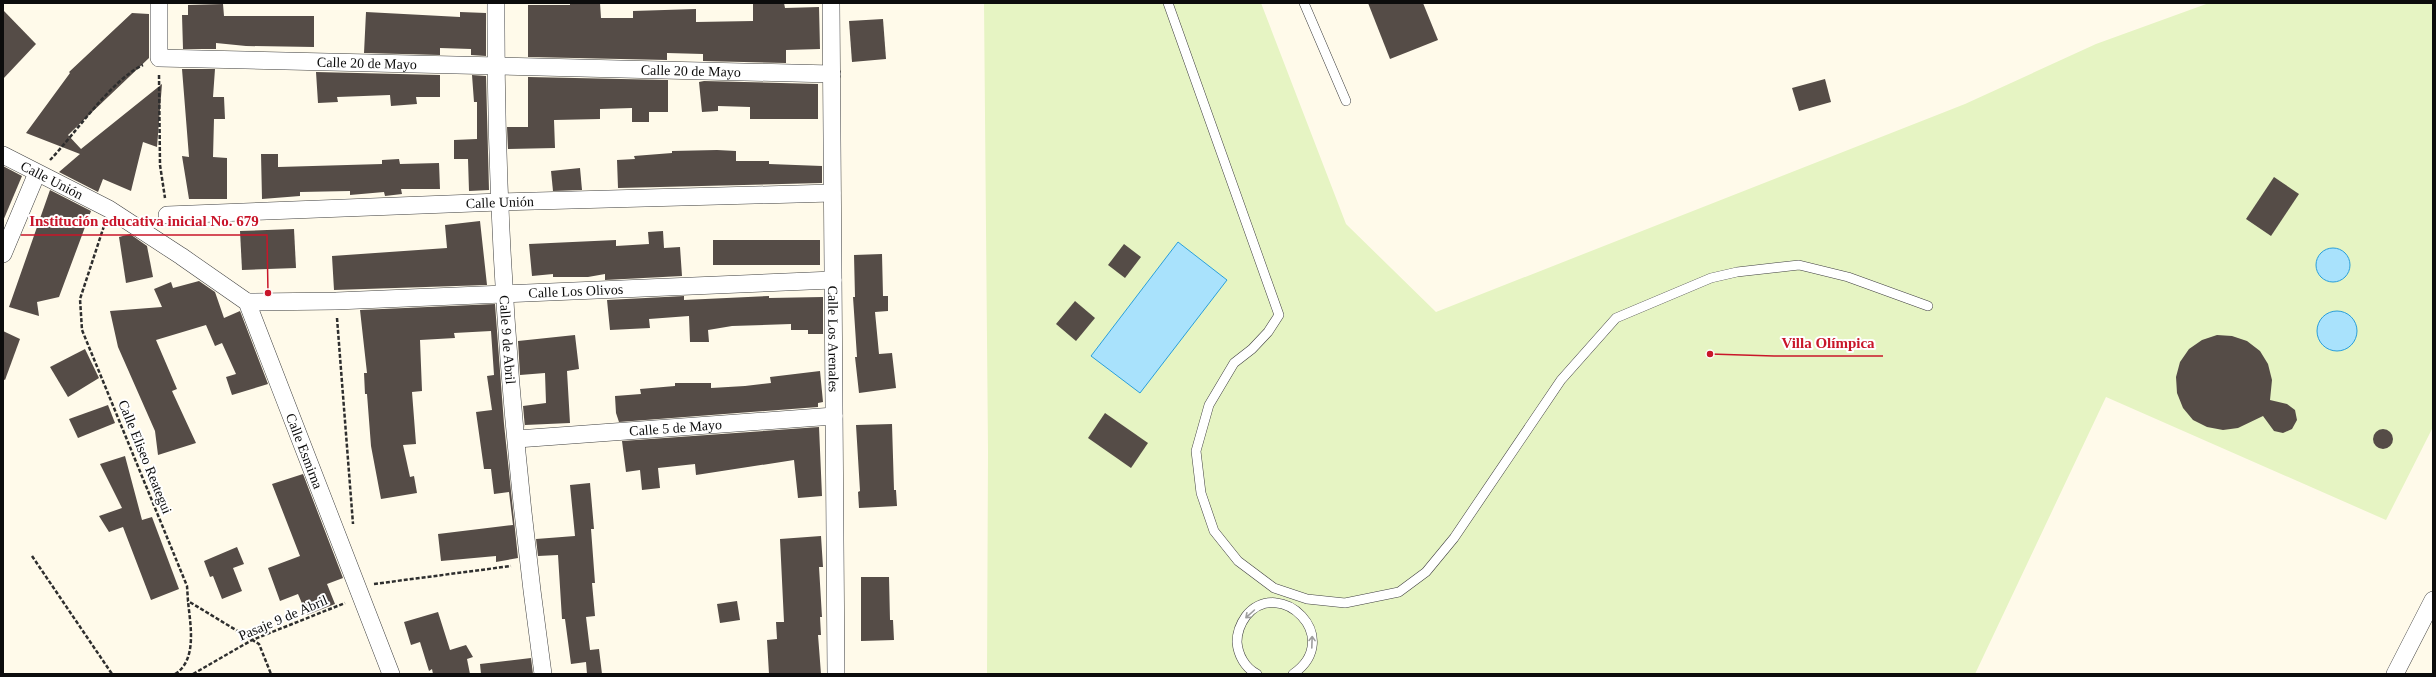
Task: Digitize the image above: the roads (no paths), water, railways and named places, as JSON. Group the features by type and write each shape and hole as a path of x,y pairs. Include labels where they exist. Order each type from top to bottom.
{"street":[{"name":"Calle 20 de Mayo","path":"159,3 159,58 832,74"},
{"name":"Calle 9 de Abril","path":"496,3 496,67 504,292 528,564 543,674"},
{"name":"Calle Los Arenales","path":"831,3 836,674"},
{"name":"Calle Unión","path":"3,155 109,210 182,256 247,302"},
{"path":"3,254 37,173"},
{"name":"Calle Unión","path":"167,215 500,202 832,193"},
{"name":"Calle Los Olivos","path":"247,302 336,301 504,292 833,280"},
{"name":"Calle Esmirna","path":"247,302 391,674"},
{"name":"Calle 5 de Mayo","path":"517,439 834,416"},
{"path":"2395,674 2432,606"}],"lane":[{"path":"1168,3 1280,315 1263,337 1234,363 1209,405 1196,451 1201,493 1214,531 1238,561 1274,588 1307,599 1344,603 1399,592 1426,572 1454,538 1560,380 1616,318 1711,278 1737,272 1799,266 1848,277 1928,306"},
{"path":"1304,3 1346,101"},
{"path":"1288,606 1292,594"},
{"path":"1257,674 1247,667 1238,649 1239,630 1249,613 1267,604 1288,606 1295,609 1306,619 1312,633 1313,642 1307,661 1294,674"}],"water":[{"path":"1178,242 1227,280 1140,393 1091,356"},
{"path":"2330,248 2336,248 2345,253 2349,259 2349,271 2345,277 2336,282 2330,282 2321,277 2316,268 2316,262 2321,253"},
{"path":"2341,311 2348,314 2354,320 2357,331 2356,339 2348,348 2341,351 2333,351 2326,348 2318,339 2317,327 2320,320 2329,312"}],"place":[{"name":"Institución educativa inicial No. 679","path":"268,293"},
{"name":"Villa Olímpica","path":"1710,354"}]}
